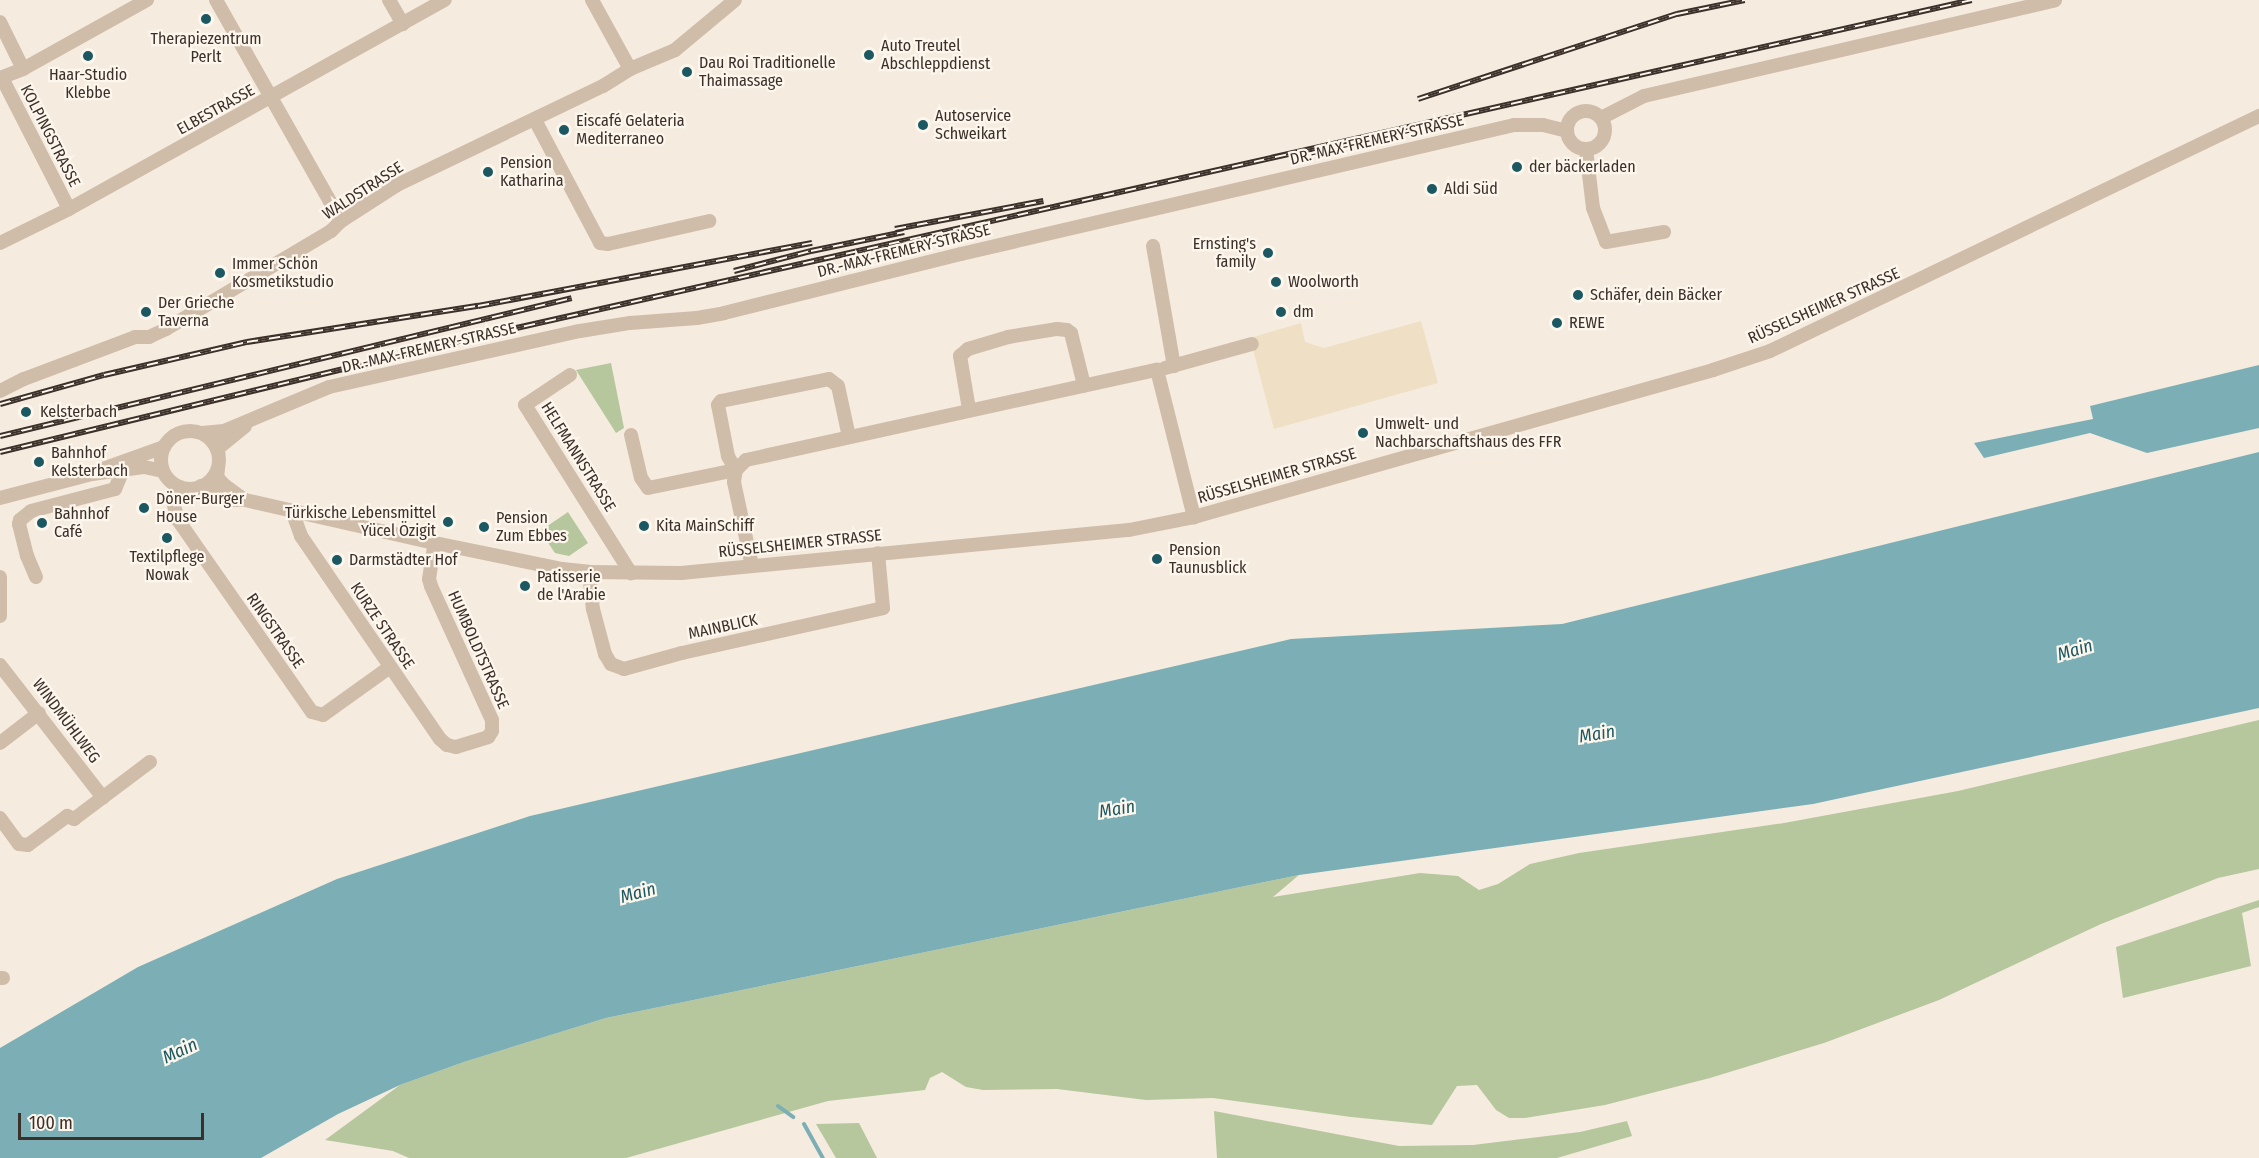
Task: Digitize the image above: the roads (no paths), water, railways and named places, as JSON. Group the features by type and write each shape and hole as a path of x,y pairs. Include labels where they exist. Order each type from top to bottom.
{"street":[{"path":"1,78 24,69 147,0"},
{"path":"216,0 341,221"},
{"path":"389,0 403,24"},
{"name":"ELBESTRASSE","path":"0,243 69,209 445,0"},
{"path":"592,0 630,69"},
{"name":"WALDSTRASSE","path":"0,391 24,379 135,337 148,337 166,329 331,231 341,221 427,170 535,120 611,82 630,69 675,50 735,0"},
{"path":"1601,118 1654,93 2055,0"},
{"name":"KOLPINGSTRASSE","path":"0,22 24,69"},
{"name":"KOLPINGSTRASSE","path":"1,78 69,209"},
{"path":"1579,112 1594,112 1601,118 1605,130 1604,137 1594,147 1586,149 1574,145 1567,131 1569,123 1579,112"},
{"name":"RÜSSELSHEIMER STRASSE","path":"201,486 228,500 245,500 435,543 562,569 589,572 681,573 1129,530 1194,517 1713,370 1770,351 2259,116"},
{"path":"535,120 600,243 608,244 709,221"},
{"name":"DR.-MAX-FREMERY-STRASSE","path":"202,433 215,433 251,421 298,398 329,387 602,326 697,318 724,313 961,254 1514,125 1543,125 1567,131"},
{"path":"1586,149 1593,208 1606,242 1664,232"},
{"path":"1153,246 1174,366"},
{"path":"969,409 960,356 968,349 1008,337 1057,329 1071,333 1084,385"},
{"path":"631,435 641,478 648,488 736,470 746,460 969,409 1157,370 1252,344"},
{"path":"1157,370 1194,517"},
{"name":"HELFMANNSTRASSE","path":"570,375 525,405 631,573"},
{"path":"752,566 734,482 736,470 728,456 718,405 721,401 829,379 838,386 849,437"},
{"name":"DR.-MAX-FREMERY-STRASSE","path":"217,449 251,421"},
{"path":"0,498 92,474 144,467 163,471 179,487 191,489 208,482 218,469 217,449 209,437 202,433 184,431 169,439 164,447 161,454 163,471"},
{"path":"92,474 120,461 164,447"},
{"name":"RÜSSELSHEIMER STRASSE","path":"218,469 217,477 245,500"},
{"path":"36,577 19,524 23,516 45,507 115,489 123,470"},
{"name":"RINGSTRASSE","path":"179,487 173,502 178,520 312,712 323,715 390,667"},
{"name":"KURZE STRASSE","path":"292,512 301,536 440,740 456,747"},
{"name":"HUMBOLDTSTRASSE","path":"435,543 429,579 431,586 492,720 492,730 488,737 456,747"},
{"name":"MAINBLICK","path":"589,572 594,609 605,654 611,664 624,669 682,653 883,609 878,553"},
{"path":"0,577 0,616"},
{"name":"WINDMÜHLWEG","path":"0,664 104,798"},
{"path":"0,743 39,713"},
{"path":"0,818 24,846 67,816 75,819 150,762"}],"water":[{"path":"2259,365 2259,428 2147,453 2090,433 1984,458 1974,443 2093,419 2090,406"},
{"name":"Main","path":"2259,452 2259,708 1813,804 1299,875 606,1018 464,1062 400,1085 338,1114 261,1158 0,1158 0,1048 138,967 337,879 530,816 1291,639 1562,624"}],"waterway":[{"path":"778,1106 793,1117"},
{"path":"804,1124 823,1158"}],"railway":[{"path":"1418,99 1677,14 1745,0"},
{"path":"0,452 481,336 1972,0"},
{"path":"895,229 1043,201"},
{"path":"734,271 811,251 904,232"},
{"path":"0,404 104,375 247,342 478,306 812,243"},
{"path":"0,436 572,298"}],"place":[{"name":"Therapiezentrum Perlt","path":"206,19"},
{"name":"Auto Treutel Abschleppdienst","path":"869,55"},
{"name":"Haar-Studio Klebbe","path":"88,56"},
{"name":"Dau Roi Traditionelle Thaimassage","path":"687,72"},
{"name":"Autoservice Schweikart","path":"923,125"},
{"name":"Eiscafé Gelateria Mediterraneo","path":"564,130"},
{"name":"der bäckerladen","path":"1517,167"},
{"name":"Pension Katharina","path":"488,172"},
{"name":"Aldi Süd","path":"1432,189"},
{"name":"Ernsting's family","path":"1268,253"},
{"name":"Immer Schön Kosmetikstudio","path":"220,273"},
{"name":"Woolworth","path":"1276,282"},
{"name":"Schäfer, dein Bäcker","path":"1578,295"},
{"name":"Der Grieche Taverna","path":"146,312"},
{"name":"dm","path":"1281,312"},
{"name":"REWE","path":"1557,323"},
{"name":"Kelsterbach","path":"26,412"},
{"name":"Umwelt- und Nachbarschaftshaus des FFR","path":"1363,433"},
{"name":"Bahnhof Kelsterbach","path":"39,462"},
{"name":"Döner-Burger House","path":"144,508"},
{"name":"Türkische Lebensmittel Yücel Özigit","path":"448,522"},
{"name":"Bahnhof Café","path":"42,523"},
{"name":"Kita MainSchiff","path":"644,526"},
{"name":"Pension Zum Ebbes","path":"484,527"},
{"name":"Textilpflege Nowak","path":"167,538"},
{"name":"Pension Taunusblick","path":"1157,559"},
{"name":"Darmstädter Hof","path":"337,560"},
{"name":"Patisserie de l'Arabie","path":"525,586"}]}
